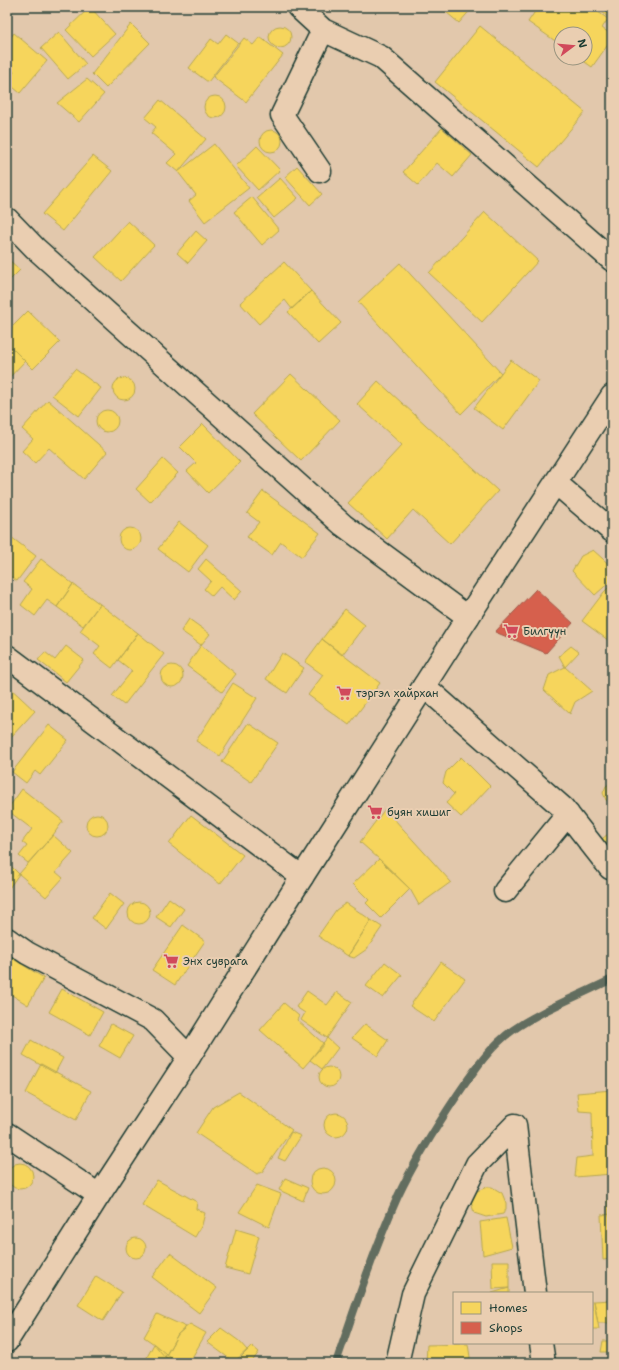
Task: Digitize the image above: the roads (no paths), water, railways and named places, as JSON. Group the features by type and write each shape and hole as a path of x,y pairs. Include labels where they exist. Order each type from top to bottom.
{"street":[{"path":"298,7 323,30 381,57 612,260"},
{"path":"320,171 282,115 323,30"},
{"path":"7,219 41,254 342,525 468,617"},
{"path":"10,1329 190,1057 302,877 468,617 612,396"},
{"path":"556,483 612,531"},
{"path":"7,656 302,877"},
{"path":"424,686 563,808 610,868"},
{"path":"505,891 568,814"},
{"path":"7,939 27,953 153,1020 190,1057"},
{"path":"397,1363 414,1294 476,1164 515,1125 535,1292"},
{"path":"7,1134 99,1196"},
{"path":"541,1344 544,1363"}],"waterway":[{"path":"336,1363 373,1258 398,1196 426,1144 482,1060 505,1036 525,1022 612,979"}],"place":[{"name":"Билгүүн","path":"511,631"},
{"name":"тэргэл хайрхан","path":"344,693"},
{"name":"буян хишиг","path":"375,812"},
{"name":"Энх суврага","path":"171,961"}]}
